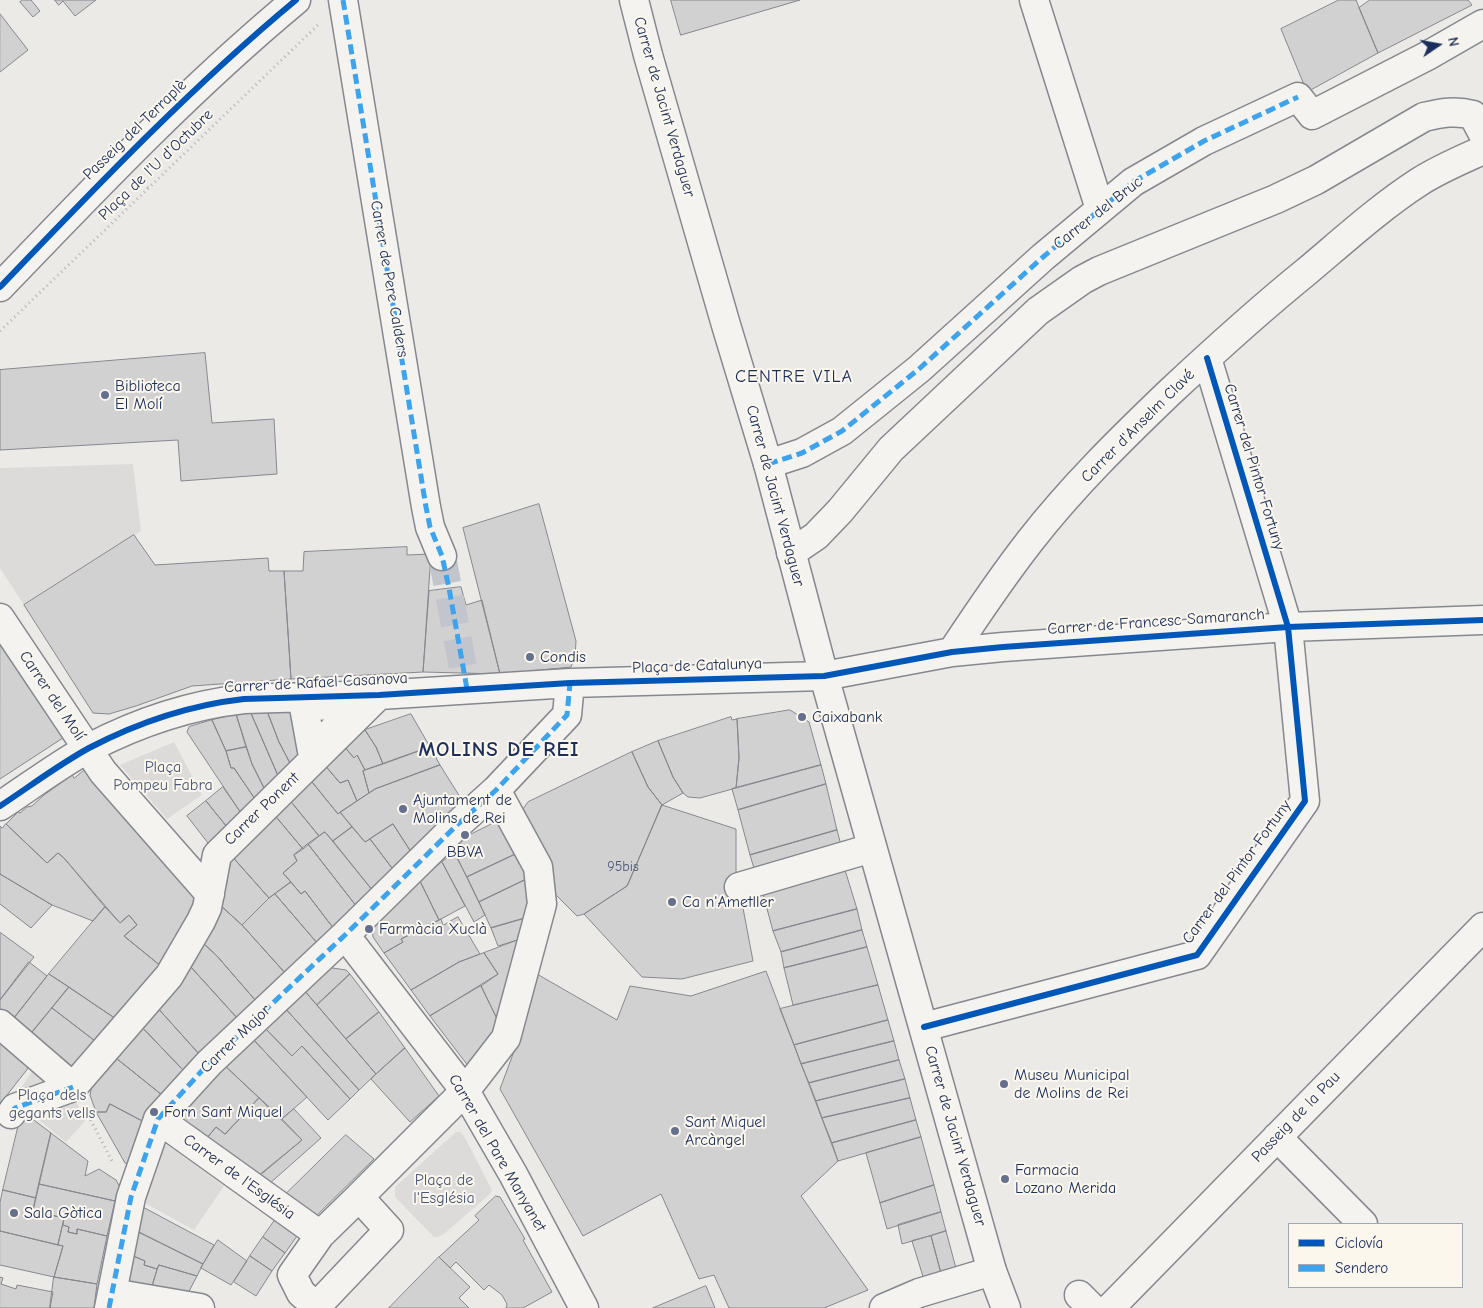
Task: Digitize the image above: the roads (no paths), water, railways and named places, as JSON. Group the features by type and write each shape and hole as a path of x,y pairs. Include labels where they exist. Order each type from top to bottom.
{"street":[{"name":"Passeig del Terraplè","path":"0,287 122,160 234,53 296,0"},
{"name":"Carrer de Pere Calders","path":"343,0 426,507 430,527 442,556"},
{"name":"Carrer de Jacint Verdaguer","path":"634,0 720,307 768,464 824,676 992,1270 1006,1308"},
{"path":"1034,0 1100,209"},
{"name":"Carrer del Bruc","path":"768,464 802,453 842,431 919,369 1043,257 1133,182 1204,141 1298,97 1312,115 1427,56 1483,24"},
{"path":"791,553 816,536 840,511 891,449 1038,311 1082,280 1099,271 1276,199 1316,180 1424,117 1460,112 1472,116 1483,134"},
{"name":"Carrer d'Anselm Clavé","path":"952,652 982,606 1030,540 1116,444 1207,358 1282,292 1394,200 1420,181 1483,150"},
{"name":"Carrer del Pintor Fortuny","path":"924,1027 1197,955 1305,801 1288,626 1207,358"},
{"path":"822,545 840,528 840,511"},
{"name":"Carrer del Molí","path":"0,618 88,749"},
{"name":"Carrer de Francesc Samaranch","path":"824,676 952,652 1288,626 1483,620"},
{"name":"Plaça de Catalunya","path":"570,684 824,676"},
{"name":"Carrer de Rafael Casanova","path":"0,806 88,749 124,731 207,704 244,699 379,695 466,681 570,684"},
{"path":"359,1197 389,1230 307,1304 292,1275 320,1235 465,1091 506,1038 542,904 538,867 496,790 567,715 570,684"},
{"name":"Carrer Ponent","path":"72,1087 170,976 207,908 217,855 379,695"},
{"path":"88,749 103,772 210,894"},
{"name":"Carrer Major","path":"110,1300 131,1197 158,1119 209,1063 345,935 457,825 496,790"},
{"path":"739,887 872,848"},
{"name":"Passeig de la Pau","path":"1110,1308 1483,927"},
{"name":"Carrer del Pare Manyanet","path":"345,935 465,1091 513,1174 584,1308"},
{"path":"0,1024 72,1087 15,1108 11,1114"},
{"name":"Carrer de l'Església","path":"158,1119 320,1235"},
{"path":"1271,1143 1337,1223"},
{"path":"1271,1143 1362,1223"},
{"path":"884,1308 919,1293 992,1270"},
{"path":"110,1300 200,1308"}],"tunnel":[{"path":"442,556 464,673"}],"place":[{"name":"Biblioteca El Molí","path":"105,395"},
{"name":"Condis","path":"530,657"},
{"name":"Caixabank","path":"802,717"},
{"name":"Ajuntament de Molins de Rei","path":"403,809"},
{"name":"BBVA","path":"465,835"},
{"name":"Ca n'Ametller","path":"672,902"},
{"name":"Farmàcia Xuclà","path":"369,929"},
{"name":"Museu Municipal de Molins de Rei","path":"1004,1084"},
{"name":"Forn Sant Miquel","path":"154,1112"},
{"name":"Sant Miquel Arcàngel","path":"675,1131"},
{"name":"Farmacia Lozano Merida","path":"1005,1179"},
{"name":"Sala Gòtica","path":"14,1213"}],"district":[{"name":"CENTRE VILA","path":"794,377"},
{"name":"MOLINS DE REI","path":"499,750"}],"park label":[{"name":"Plaça Pompeu Fabra","path":"163,776"},
{"name":"Plaça dels gegants vells","path":"52,1104"},
{"name":"Plaça de l'Església","path":"444,1189"}]}
